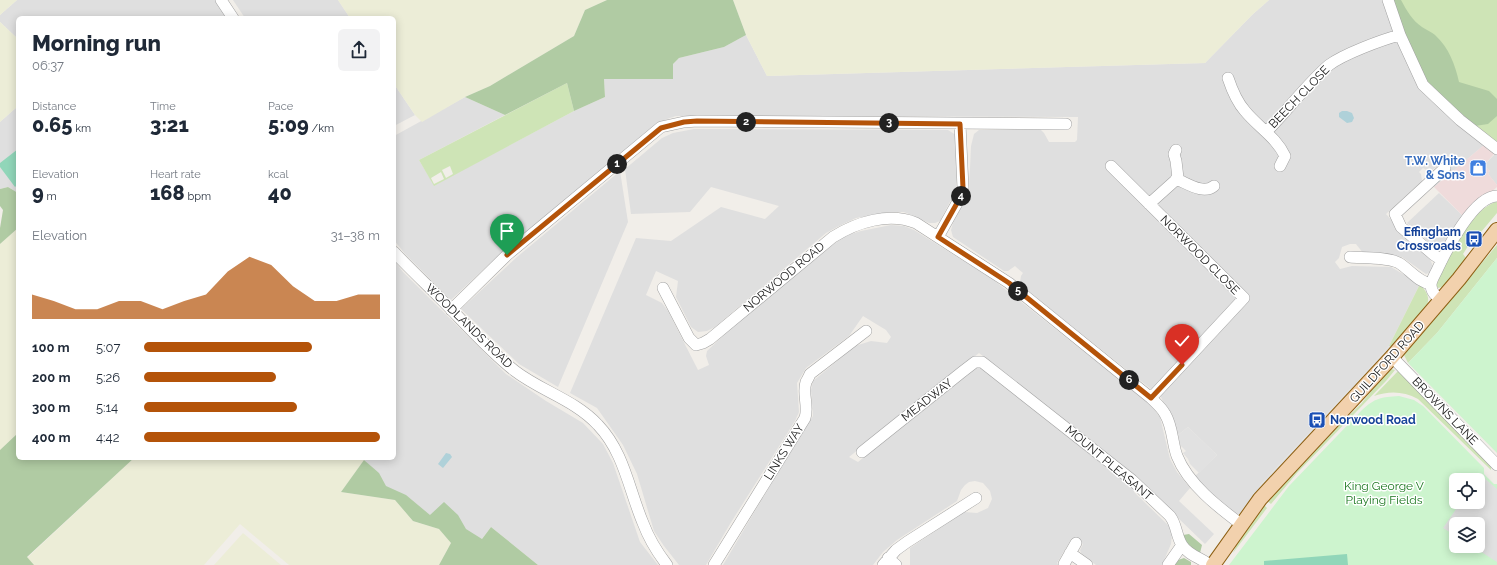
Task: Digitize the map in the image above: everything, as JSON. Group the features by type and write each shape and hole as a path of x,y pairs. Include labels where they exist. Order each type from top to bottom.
{"main road":[{"name":"GUILDFORD ROAD","path":"1213,565 1260,499 1392,357 1441,300 1497,230"}],"street":[{"path":"221,0 232,16"},
{"path":"1388,0 1400,35 1423,85 1460,120 1497,149"},
{"name":"BEECH CLOSE","path":"1266,132 1312,82 1330,65 1342,57 1400,35"},
{"name":"BEECH CLOSE","path":"1228,78 1238,101 1246,112 1281,148 1285,156 1280,166"},
{"path":"451,310 507,255 661,128 684,122 697,121 1066,124"},
{"path":"938,237 961,196 963,188 960,124"},
{"path":"1149,204 1178,178 1174,154 1176,150"},
{"name":"NORWOOD CLOSE","path":"1111,166 1244,298 1151,398"},
{"path":"1442,260 1401,227 1395,214 1446,168"},
{"path":"1176,179 1199,189 1211,189 1214,186"},
{"path":"1441,300 1432,291 1431,284 1460,226 1472,212 1486,200 1492,196 1497,196"},
{"name":"NORWOOD ROAD","path":"663,288 689,338 696,345 710,339 833,237 847,228 876,220 902,218 916,223 1009,283 1151,398 1166,414 1176,454 1183,469 1195,485 1242,525"},
{"name":"WOODLANDS ROAD","path":"396,254 451,310 516,371 584,412 598,424 617,450 643,523 658,552 667,565"},
{"path":"1350,257 1386,260 1398,263 1420,280 1431,284"},
{"name":"LINKS WAY","path":"714,565 805,418 807,408 805,383 810,374 866,331"},
{"name":"BROWNS LANE","path":"1392,357 1497,465"},
{"name":"MEADWAY","path":"862,452 975,362 982,362 995,371"},
{"name":"MOUNT PLEASANT","path":"995,371 1127,476 1160,505 1174,521 1178,538 1182,546"},
{"path":"889,563 907,542 976,498"},
{"path":"1064,564 1076,543"},
{"path":"1168,565 1182,546 1188,552 1210,565"},
{"path":"1070,553 1086,565"}],"shaded area":[{"path":"17,0 217,0 228,16 16,16 16,37 0,22 0,15"},
{"path":"233,0 338,0 349,16 244,16"},
{"path":"1269,0 1392,0 1425,78 1437,94 1484,145 1434,187 1433,185 1450,169 1443,162 1431,171 1423,168 1419,172 1421,174 1422,181 1386,214 1428,254 1434,269 1431,272 1426,274 1402,257 1363,253 1356,244 1350,244 1342,247 1339,258 1335,262 1340,269 1352,266 1391,267 1420,284 1389,346 1356,383 1357,386 1354,390 1350,389 1260,485 1259,494 1245,511 1239,514 1236,514 1193,478 1217,455 1188,427 1175,436 1170,416 1161,397 1025,289 1020,282 1023,273 1015,266 1008,271 1004,271 953,237 951,230 953,223 969,191 971,146 974,134 979,130 1040,129 1049,142 1075,142 1077,140 1078,117 676,116 667,119 648,131 503,251 451,300 405,254 396,243 396,135 465,97 505,115 419,160 434,185 574,111 605,97 604,79 673,79 673,64 679,58 724,47 746,35 767,76 1205,63 1252,15"},
{"path":"396,87 415,115 396,125"},
{"path":"16,108 16,192 8,187 0,189 0,122"},
{"path":"694,129 948,130 956,135 959,141 956,190 940,221 929,223 904,212 890,212 856,218 839,226 826,233 715,327 707,331 698,332 691,327 676,297 678,281 656,271 646,295 662,303 668,311 698,370 709,365 706,356 707,351 726,333 798,272 844,236 891,225 904,226 914,230 991,278 1150,404 1160,417 1170,459 1177,472 1190,488 1179,501 1214,534 1205,544 1148,489 1109,455 979,353 849,457 858,462 973,368 980,366 1137,488 1134,492 1169,526 1172,534 1171,544 1162,565 1096,565 1081,553 1080,550 1083,544 1072,538 1057,563 1059,565 910,565 910,548 964,512 977,513 988,508 992,499 990,491 983,483 975,481 969,482 965,485 961,490 957,501 897,540 883,552 873,565 723,565 804,428 813,416 811,390 813,381 855,346 871,341 887,343 891,337 886,330 863,316 849,336 806,368 797,383 799,412 795,421 706,565 679,565 654,531 637,474 623,445 597,408 570,393 636,238 671,241 721,207 765,219 779,206 711,187 690,212 631,214 625,169 662,138 673,133"},
{"path":"1484,145 1494,154 1484,165 1490,171 1488,172 1489,175 1497,187 1463,216 1434,187"},
{"path":"1496,153 1497,185 1489,175 1488,172 1490,171 1484,165"},
{"path":"620,171 628,222 558,387 519,364 461,309 517,257"},
{"path":"1439,193 1463,216 1442,248 1433,246 1407,223"},
{"path":"396,263 403,272 506,374 546,401 583,423 603,444 613,463 640,542 658,565 538,565 491,527 482,539 413,521 365,460 396,460"},
{"path":"1389,346 1393,346 1357,386 1356,383"},
{"path":"1350,389 1354,390 1259,492 1260,485"},
{"path":"1188,427 1217,455 1199,473 1190,464 1183,453 1186,451 1180,445 1178,435"},
{"path":"1485,479 1497,489 1497,562 1483,553 1485,553 1485,517 1451,517 1456,509 1485,509"},
{"path":"1449,519 1449,532 1443,528"}],"green space":[{"path":"0,0 17,0 0,15"},
{"path":"338,0 607,0 585,10 574,36 490,86 465,97 422,122 415,115 396,87 396,16 349,16"},
{"path":"607,0 733,0 746,35 724,47 679,58 673,64 673,79 604,79 605,97 574,111 567,83 505,115 465,97 490,86 574,36 585,10"},
{"path":"733,0 1269,0 1252,15 1205,63 767,76 746,35"},
{"path":"1392,0 1497,0 1497,144 1437,94 1425,78"},
{"path":"1392,0 1401,0 1415,21 1440,40 1451,57 1459,82 1489,91 1497,99 1497,116 1488,124 1475,126 1446,103 1429,84 1416,62"},
{"path":"0,22 16,37 16,108 0,122"},
{"path":"567,83 574,111 434,186 419,160","holes":["450,166 453,174 446,178 442,170","441,172 444,179 434,184 431,178"]},
{"path":"16,151 15,187 0,167 0,163"},
{"path":"8,187 16,192 16,230 0,244 0,228 3,210 0,206 0,189"},
{"path":"1497,202 1497,213 1476,238 1474,237 1463,254 1466,258 1454,276 1442,287 1438,288 1436,285 1440,273 1450,253 1464,231 1480,211"},
{"path":"16,230 16,435 0,450 0,244"},
{"path":"1497,245 1497,258 1437,333 1408,363 1404,355"},
{"path":"1497,258 1497,453 1408,363 1437,333"},
{"path":"1420,284 1428,296 1427,305 1424,311 1393,346 1389,346"},
{"path":"1391,369 1395,370 1386,381 1297,473 1271,504 1266,500 1361,404 1387,371"},
{"path":"1399,370 1491,464 1491,470 1418,399 1401,393 1385,393 1374,396"},
{"name":"King George V Playing Fields","path":"1399,396 1414,400 1423,406 1484,468 1484,473 1449,473 1449,509 1485,509 1485,475 1494,484 1497,484 1497,565 1229,565 1289,486 1362,410 1371,403 1383,398"},
{"path":"16,435 16,460 132,460 27,557 34,565 0,565 0,450"},
{"path":"132,460 364,460 341,492 395,500 413,521 439,529 451,543 439,565 289,565 240,524 204,565 34,565 27,558"},
{"path":"364,460 379,473 386,486 406,495 430,515 444,502 458,515 466,529 482,539 491,527 538,565 439,565 451,543 439,529 413,521 395,500 341,492"},
{"path":"1263,504 1267,508 1233,553 1239,539"},
{"path":"243,533 281,565 214,565"},
{"path":"1189,534 1202,545 1200,553 1196,552 1183,542 1183,535"},
{"path":"1347,554 1348,565 1264,565 1264,561"},
{"path":"1184,558 1191,562 1191,565 1174,565 1175,561"}],"water":[{"path":"1342,111 1352,113 1354,118 1352,122 1347,123 1339,117 1339,113"},
{"path":"446,453 450,454 452,457 443,468 438,464"}],"place":[{"name":"T.W. White & Sons","path":"1478,168"},
{"name":"Effingham Crossroads","path":"1474,239"},
{"name":"Norwood Road","path":"1317,420"}],"route":[{"path":"507,255 661,128 684,122 697,121 960,124 963,188 961,196 938,237 1009,283 1151,398 1182,365"}]}
